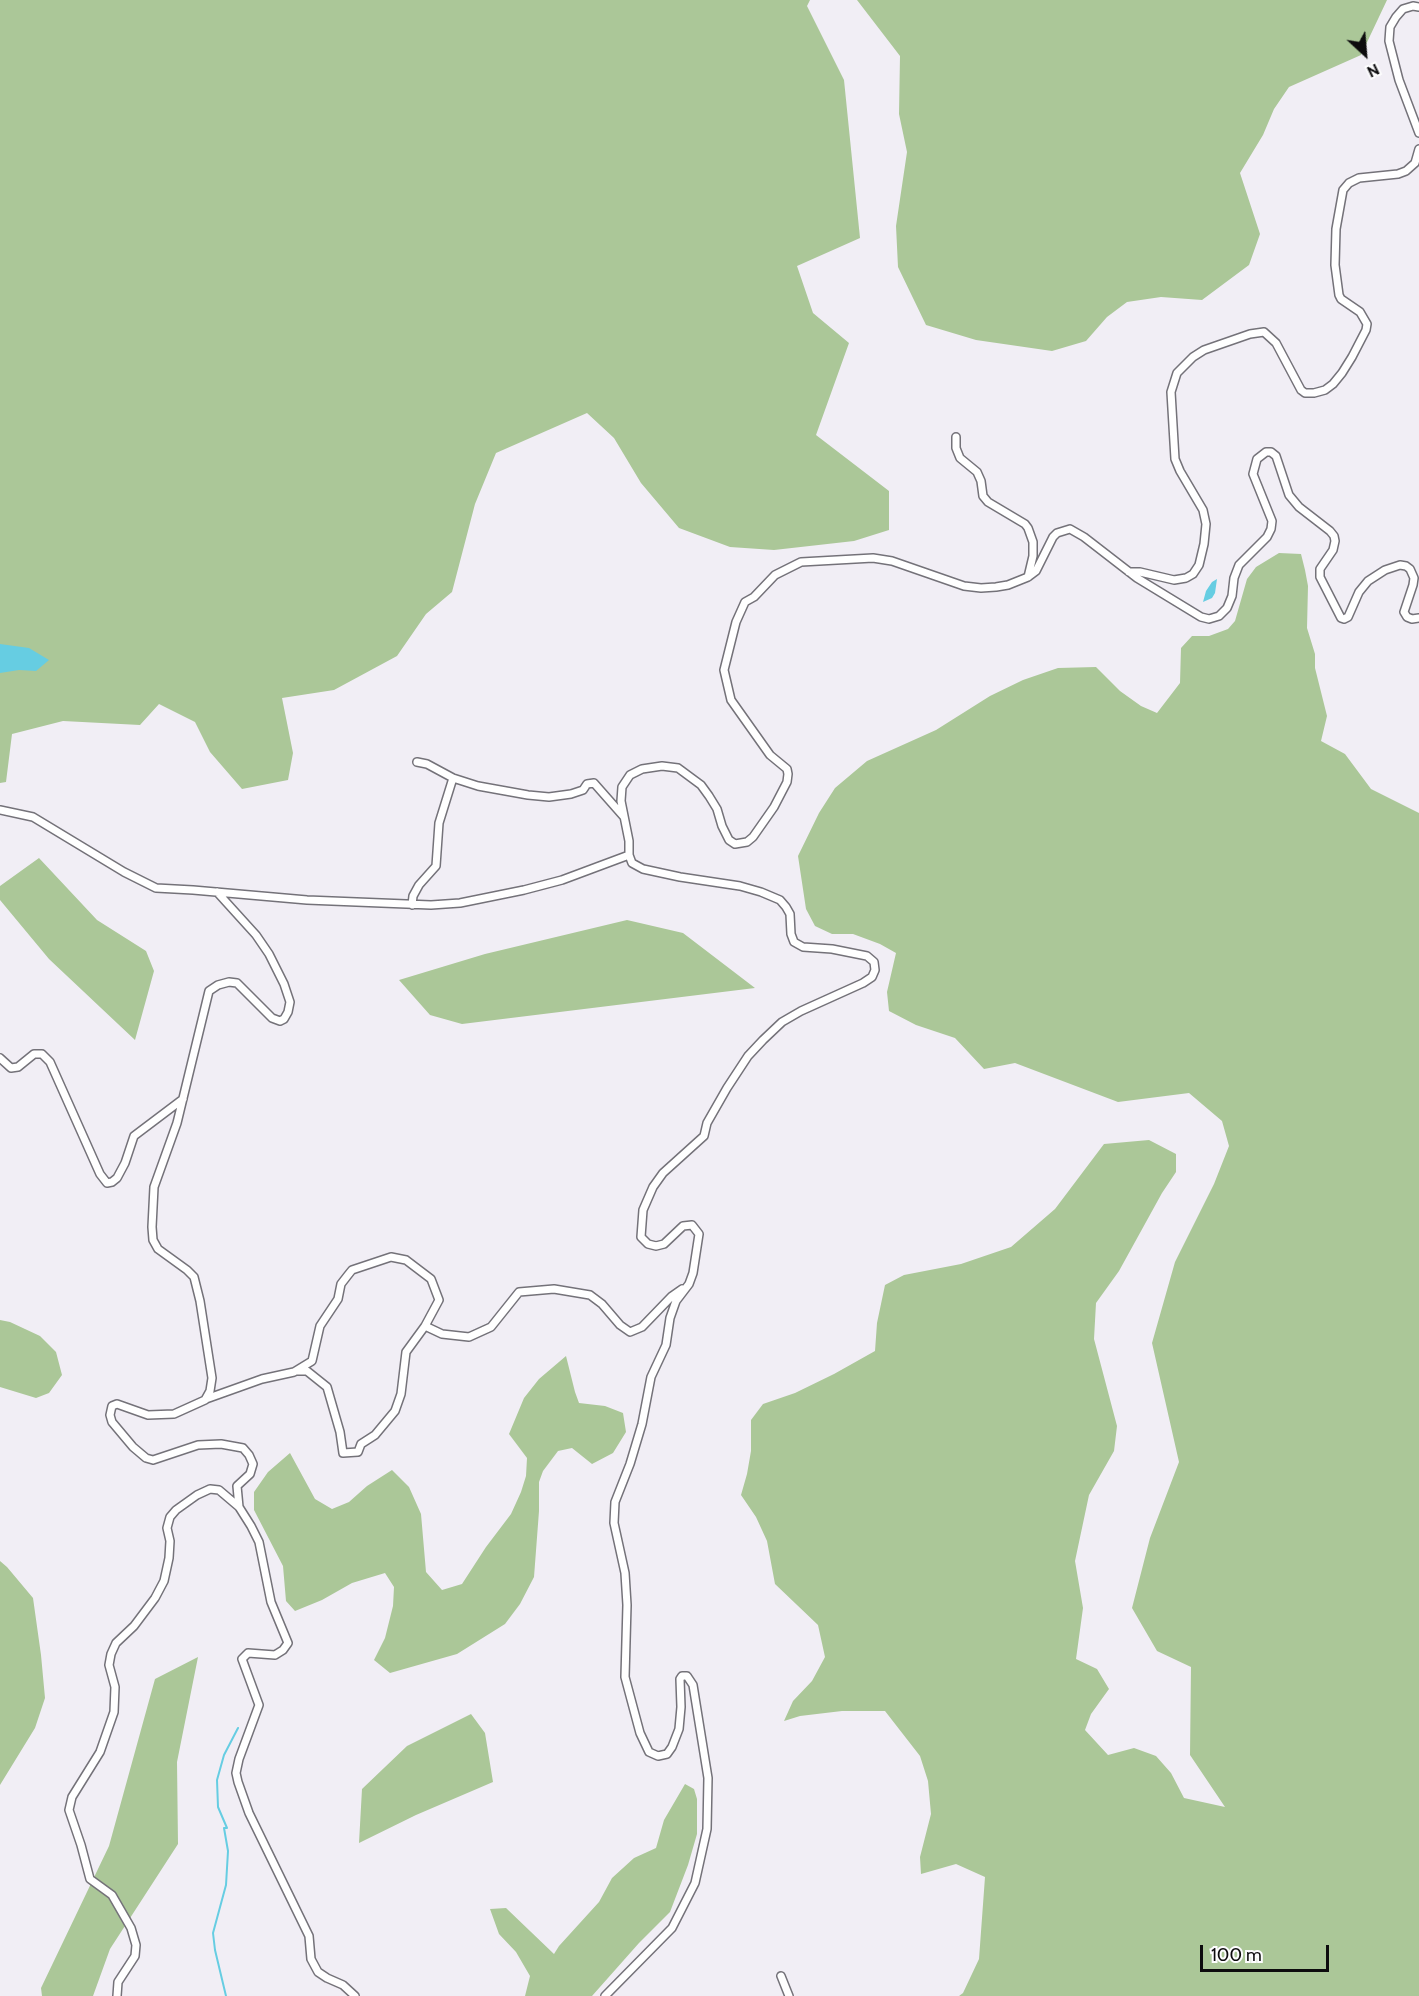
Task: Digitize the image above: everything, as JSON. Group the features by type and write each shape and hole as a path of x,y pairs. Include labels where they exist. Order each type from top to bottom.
{"street":[{"path":"1419,7 1403,9 1390,27 1389,41 1399,80 1419,133"},
{"path":"1129,573 1140,572 1180,580 1193,574 1201,555 1206,532 1205,517 1175,459 1171,392 1177,373 1193,357 1204,350 1250,334 1264,332 1276,343 1301,390 1305,393 1314,393 1325,390 1333,384 1352,357 1367,324 1360,312 1341,299 1339,295 1335,265 1336,230 1343,190 1349,183 1359,178 1406,171 1414,163 1419,148"},
{"path":"956,437 956,448 960,458 977,472 981,481 982,496 1028,528 1033,542 1033,556 1028,577"},
{"path":"605,1996 672,1928 695,1883 707,1829 708,1778 693,1685 687,1676 682,1676 680,1679 679,1729 667,1754 658,1756 649,1752 639,1732 625,1677 627,1605 625,1573 615,1522 615,1502 639,1434 651,1377 666,1345 670,1317 676,1301 689,1284 693,1273 699,1234 692,1225 683,1227 664,1244 656,1246 648,1244 641,1237 643,1210 653,1187 663,1173 704,1136 707,1123 727,1088 748,1056 763,1040 782,1022 863,983 872,977 875,970 874,962 867,956 832,949 803,947 794,942 791,934 790,914 780,900 772,896 740,886 643,869 632,863 621,801 622,787 630,775 642,769 662,766 678,768 701,785 717,809 729,840 735,844 747,842 753,837 774,807 787,782 787,769 770,755 731,700 724,670 736,622 745,602 754,597 775,575 801,562 873,558 892,561 964,585 981,588 1008,585 1036,571 1053,537 1070,529 1084,537 1129,573 1201,617 1209,619 1219,616 1227,608 1232,596 1234,578 1239,564 1267,537 1270,529 1272,521 1253,474 1257,459 1266,452 1271,452 1276,456 1289,495 1299,507 1330,531 1334,537 1333,550 1320,569 1320,577 1341,618 1348,617 1359,592 1368,581 1385,570 1400,565 1410,569 1414,578 1404,612 1412,619 1419,618"},
{"path":"417,762 427,764 453,778 505,792 549,797 571,794 583,790 587,784 594,783 625,818"},
{"path":"412,905 412,896 436,866 439,823 453,778"},
{"path":"0,810 33,817 124,872 156,888 307,900 412,905 460,903 562,880 629,855"},
{"path":"205,1400 210,1391 212,1378 200,1301 194,1277 158,1249 153,1240 154,1187 177,1123 209,991 218,985 229,982 237,983 272,1018 280,1021 288,1012 290,1002 269,954 256,935 217,892"},
{"path":"0,1058 11,1068 18,1066 34,1054 42,1054 50,1062 100,1174 107,1183 117,1178 134,1136 183,1099"},
{"path":"239,1507 237,1486 250,1474 253,1464 243,1448 220,1444 198,1445 153,1460 146,1458 133,1447 112,1422 110,1415 112,1406 117,1404 148,1415 174,1414 262,1379 294,1371 307,1371 327,1387 340,1432 343,1453 358,1452 361,1443 375,1435 395,1411 406,1352 425,1326 439,1300 431,1280 406,1260 391,1257 352,1270 341,1284 338,1299 320,1326 312,1361 294,1371"},
{"path":"425,1326 442,1334 469,1337 490,1327 519,1292 554,1289 590,1295 630,1332 642,1327 672,1296 689,1284"},
{"path":"117,1996 118,1982 135,1956 136,1944 131,1928 112,1895 90,1879 87,1873 81,1845 71,1821 70,1803 79,1784 100,1752 114,1712 115,1687 109,1665 111,1654 116,1643 134,1626 155,1598 164,1581 169,1558 170,1541 167,1528 170,1517 197,1495 210,1489 219,1490 239,1507 251,1526 259,1542 271,1602 288,1642 283,1650 275,1655 248,1653 242,1659 259,1705 239,1759 236,1773 238,1782 249,1814 309,1936 311,1959 318,1972 343,1985 355,1996"},
{"path":"781,1976 789,1996"}],"green space":[{"path":"0,0 810,0 807,6 844,80 860,238 797,266 813,313 849,343 816,435 889,491 889,530 854,541 774,550 730,547 679,528 641,483 614,438 587,413 496,453 475,504 452,592 426,614 397,656 334,690 282,698 293,753 288,780 242,789 210,752 195,722 159,704 140,725 63,721 12,734 6,782 0,783"},
{"path":"857,0 1387,0 1361,55 1289,87 1274,109 1263,135 1240,173 1260,234 1249,265 1202,300 1161,297 1127,302 1107,317 1086,341 1052,351 976,340 926,325 898,267 896,226 907,152 899,114 900,56"},
{"path":"1279,553 1301,554 1305,570 1308,586 1307,628 1315,654 1315,668 1327,716 1321,741 1345,754 1371,789 1419,813 1419,1996 959,1996 963,1993 979,1959 985,1877 956,1864 921,1874 920,1857 931,1814 928,1781 920,1756 885,1711 842,1711 800,1716 784,1721 793,1701 812,1681 825,1657 818,1625 775,1584 767,1541 756,1517 741,1495 751,1451 751,1420 763,1404 795,1393 875,1351 877,1323 885,1285 904,1275 961,1264 1011,1247 1055,1209 1104,1144 1149,1140 1176,1154 1176,1172 1119,1271 1096,1303 1094,1339 1117,1426 1114,1451 1089,1495 1075,1561 1083,1608 1076,1659 1097,1669 1109,1689 1091,1714 1085,1730 1108,1755 1134,1748 1156,1756 1171,1773 1184,1798 1225,1807 1190,1755 1191,1667 1157,1651 1132,1608 1150,1538 1179,1462 1152,1343 1175,1262 1214,1184 1229,1146 1222,1121 1189,1093 1118,1102 1015,1063 984,1069 955,1038 916,1025 889,1011 887,992 896,953 853,934 832,934 815,926 806,909 798,856 819,813 835,788 867,761 936,730 990,696 1023,680 1058,668 1096,667 1120,691 1141,706 1157,713 1180,683 1181,648 1192,636 1209,636 1228,629 1235,621 1247,579 1256,567"},
{"path":"39,858 97,920 146,951 154,971 135,1040 49,959 0,900 0,886"},
{"path":"627,920 683,933 755,988 462,1024 430,1015 399,980 485,954"},
{"path":"0,1320 10,1322 40,1336 56,1352 62,1375 49,1393 36,1398 0,1387"},
{"path":"566,1356 579,1403 605,1406 623,1413 626,1432 613,1453 592,1464 572,1448 558,1451 543,1471 539,1482 534,1577 520,1604 505,1624 457,1654 390,1673 374,1660 385,1638 393,1606 394,1587 385,1573 352,1583 322,1600 295,1611 286,1601 283,1566 254,1510 254,1492 268,1472 290,1453 315,1499 332,1509 349,1502 367,1486 392,1470 409,1487 421,1514 426,1572 442,1590 462,1584 511,1514 521,1492 526,1476 527,1458 509,1434 524,1398 539,1379"},
{"path":"0,1561 33,1598 45,1698 35,1728 0,1785"},
{"path":"198,1657 177,1762 178,1844 110,1949 93,1996 42,1996 41,1988 109,1846 155,1679"},
{"path":"471,1714 485,1733 493,1782 416,1815 359,1843 362,1789 407,1746"},
{"path":"685,1784 694,1789 697,1799 697,1834 670,1912 592,1996 525,1996 530,1976 516,1952 499,1934 490,1909 506,1908 554,1954 599,1902 612,1878 634,1858 656,1848 664,1820"}],"water":[{"path":"1217,579 1212,598 1203,602 1206,591"},
{"path":"0,644 29,648 49,660 36,671 19,670 0,673"}],"waterway":[{"path":"226,1996 213,1933 226,1885 228,1851 224,1828 227,1828 218,1807 217,1780 224,1755 238,1728"}]}
